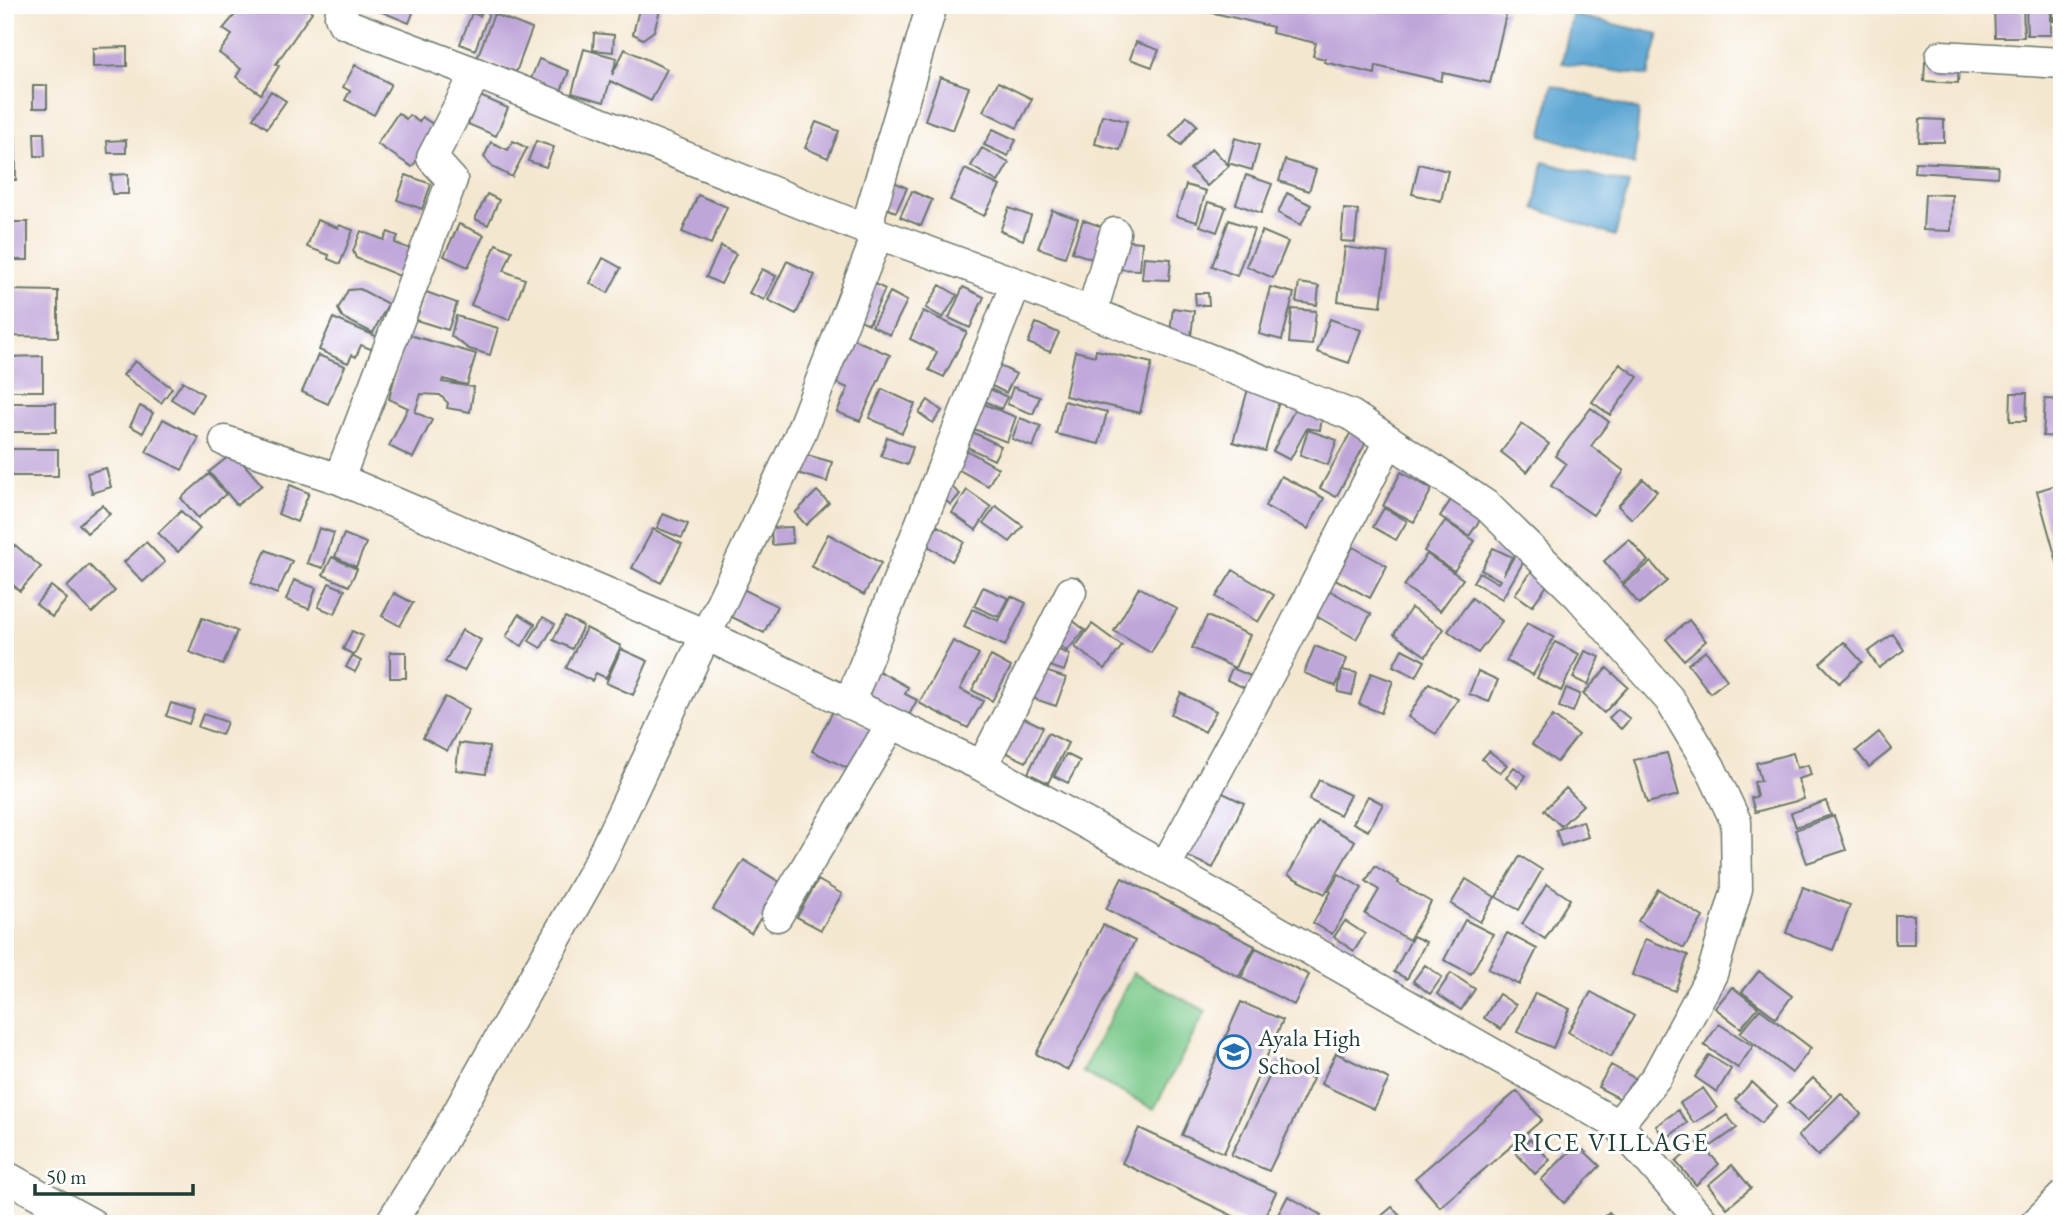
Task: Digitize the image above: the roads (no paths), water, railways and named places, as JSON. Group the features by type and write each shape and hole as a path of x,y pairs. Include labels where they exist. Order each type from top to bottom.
{"street":[{"path":"344,5 340,16 343,23 476,73 870,232 1016,283 1351,415 1487,506 1579,596 1670,700 1710,767 1736,822 1737,889 1712,974 1657,1076 1618,1125"},
{"path":"390,1224 439,1146 599,862 799,438 872,249 870,214 932,5"},
{"path":"1941,56 2062,63"},
{"path":"339,480 452,180 432,158 476,73"},
{"path":"1092,312 1115,233"},
{"path":"849,704 1016,283"},
{"path":"225,441 339,480 706,635 982,766 1618,1125 1705,1224"},
{"path":"1165,867 1280,654 1389,441"},
{"path":"982,766 1071,592"},
{"path":"777,916 891,725"},
{"path":"5,1175 92,1224"},
{"path":"2035,1224 2062,1197"}],"water":[{"path":"1572,15 1659,34 1648,76 1562,63"},
{"path":"1552,85 1639,110 1634,165 1542,135"},
{"path":"1543,162 1629,184 1615,236 1535,208"}],"place":[{"name":"Ayala High School","path":"1234,1052"}],"district":[{"name":"RICE VILLAGE","path":"1611,1142"}]}
